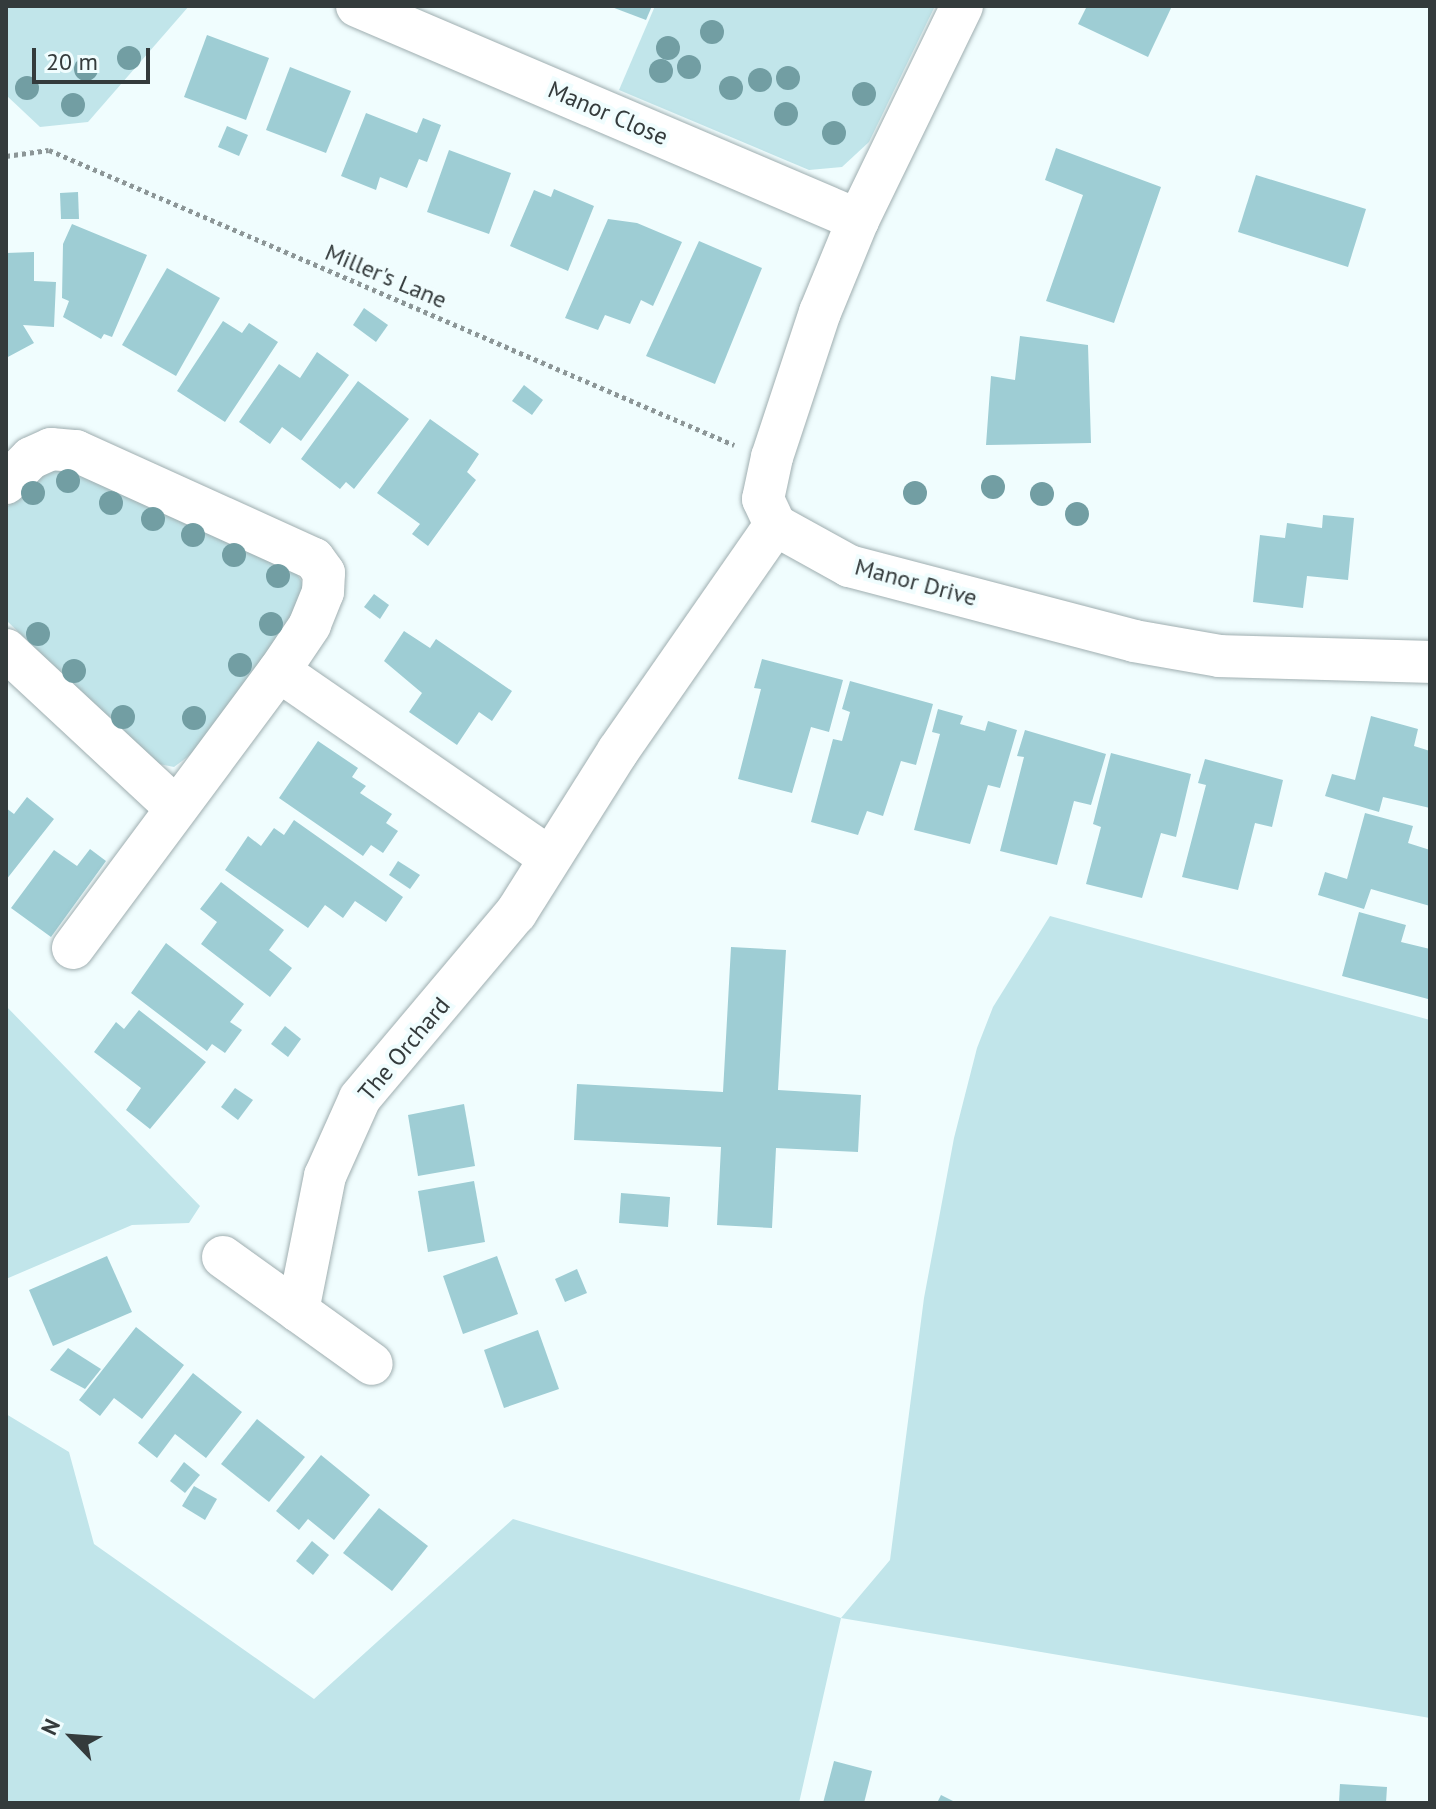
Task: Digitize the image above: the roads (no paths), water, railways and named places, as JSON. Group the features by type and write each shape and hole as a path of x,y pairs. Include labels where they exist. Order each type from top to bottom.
{"street":[{"name":"Manor Close","path":"357,6 858,220"},
{"path":"775,525 763,499 772,457 815,325 858,220 962,6"},
{"path":"6,483 31,458 51,449 76,451 314,559 324,573 323,592 310,625 73,948"},
{"name":"Manor Drive","path":"775,525 849,566 1134,641 1220,656 1430,662"},
{"name":"The Orchard","path":"298,1311 325,1176 360,1098 481,961 686,648 775,525"},
{"path":"6,650 175,807"},
{"path":"279,671 550,858"},
{"path":"223,1257 372,1364"}]}
